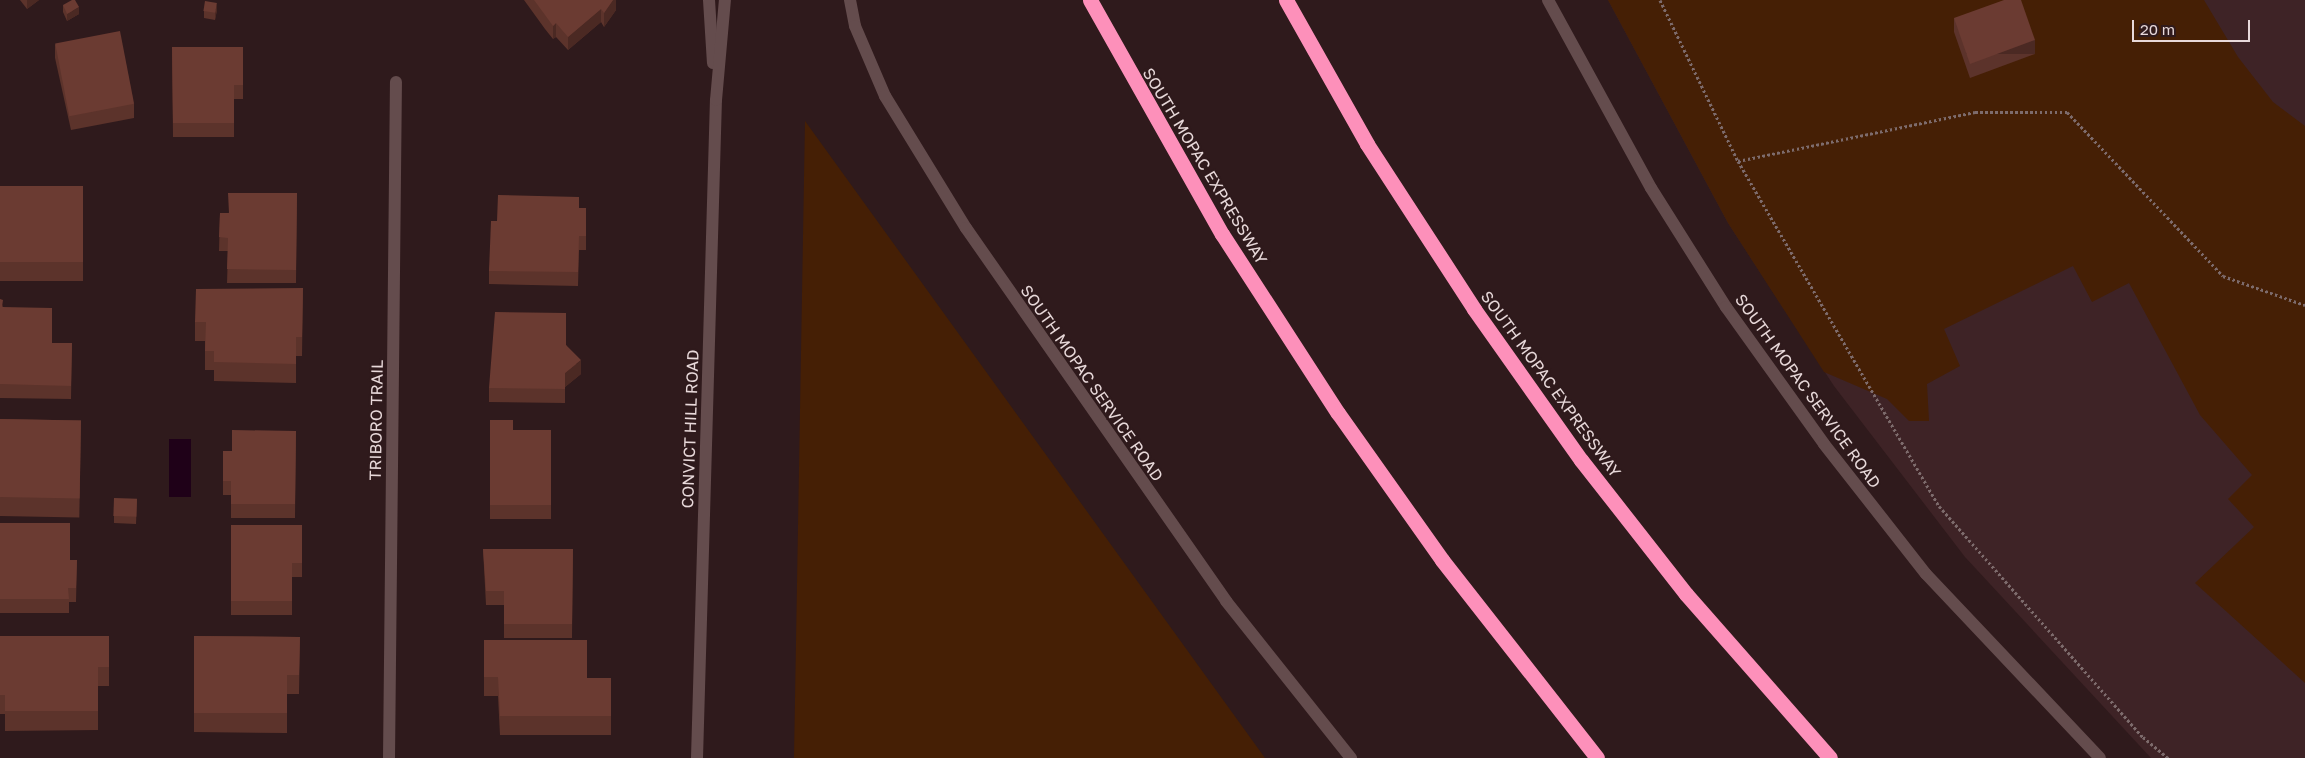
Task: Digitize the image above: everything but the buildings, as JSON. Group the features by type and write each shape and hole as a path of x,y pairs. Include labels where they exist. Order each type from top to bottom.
{"highway":[{"name":"SOUTH MOPAC EXPRESSWAY","path":"1090,0 1222,234 1338,413 1442,560 1597,758"},
{"name":"SOUTH MOPAC EXPRESSWAY","path":"1286,0 1367,144 1474,309 1581,460 1686,594 1830,758"}],"street":[{"name":"CONVICT HILL ROAD","path":"709,0 716,100"},
{"name":"CONVICT HILL ROAD","path":"697,758 716,100 726,0"},
{"name":"SOUTH MOPAC SERVICE ROAD","path":"850,0 855,26 886,96 966,228 1226,601 1351,758"},
{"name":"SOUTH MOPAC SERVICE ROAD","path":"1548,0 1651,188 1726,307 1824,444 1926,574 2100,758"},
{"name":"TRIBORO TRAIL","path":"389,758 396,82"}],"path":[{"path":"1660,0 1738,161 1939,506 2143,737 2168,758"},
{"path":"1738,161 1975,112 2067,112 2223,276 2305,305"}],"shaded area":[{"path":"1608,0 2305,0 2305,758 2151,758 1965,557 1834,386 1728,223"},
{"path":"1608,0 2204,0 2238,57 2273,102 2305,126 2305,683 2195,583 2254,527 2228,499 2252,475 2200,415 2129,283 2092,302 2073,266 1944,329 1960,366 1927,384 1929,421 1909,421 1887,399 1824,372 1728,223"},
{"path":"805,121 1265,758 794,758"},
{"path":"169,439 191,439 191,497 169,497"}]}
